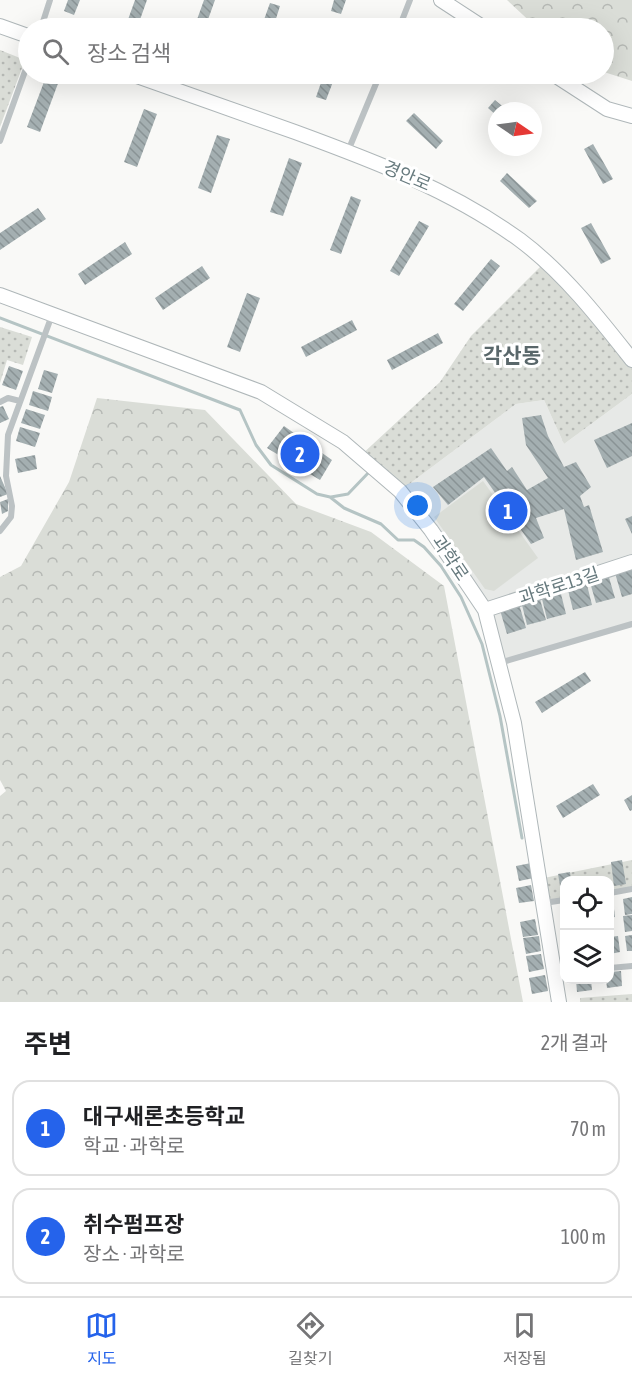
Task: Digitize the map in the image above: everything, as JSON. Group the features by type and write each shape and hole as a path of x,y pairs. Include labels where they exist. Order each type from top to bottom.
{"street":[{"path":"44,18 50,0"},
{"path":"403,18 410,0"},
{"path":"441,0 469,18"},
{"path":"0,26 18,32"},
{"path":"0,141 20,84"},
{"name":"경안로","path":"159,84 348,152 428,184 479,213 522,242 559,275 605,325 632,360"},
{"path":"348,152 376,84"},
{"path":"569,84 607,109 632,116"},
{"name":"과학로","path":"0,295 261,392 343,442 400,491 431,530 485,610 514,723 559,1002"},
{"path":"0,531 11,517 12,506 3,469 7,442 52,314"},
{"path":"0,402 8,398 20,401"},
{"name":"과학로13길","path":"485,610 632,562"},
{"path":"499,663 632,624"},
{"path":"614,892 632,889"},
{"path":"543,904 560,901"},
{"path":"614,968 632,966"}],"shaded area":[{"path":"632,394 632,625 499,663 485,610 400,491 516,404 544,400 564,444"}],"green space":[{"path":"507,0 632,0 632,81 614,75 614,18 526,18"},
{"path":"0,50 18,57 18,79 0,127"},
{"path":"544,263 632,360 632,394 564,444 544,400 516,404 400,491 359,457 440,382 471,336"},
{"path":"0,327 32,337 23,365 7,360 0,383"},
{"path":"97,398 205,410 296,504 371,532 444,586 523,1002 0,1002 0,796 6,791 0,780 0,577 21,566 69,482"},
{"path":"483,481 538,558 494,591 485,589 434,517"},
{"path":"632,860 632,889 614,892 614,876 560,876 560,901 543,904 539,879"},
{"path":"632,994 632,1002 580,1002 580,998"}],"building":[{"path":"68,0 80,0 74,15 64,11"},
{"path":"135,0 147,0 141,18 129,18"},
{"path":"204,0 215,0 209,18 198,18"},
{"path":"334,0 346,0 341,14 331,11"},
{"path":"270,3 280,6 276,18 265,18"},
{"path":"43,84 58,84 40,132 27,127"},
{"path":"321,84 332,84 326,100 316,97"},
{"path":"144,109 157,114 137,167 124,162"},
{"path":"414,113 443,141 436,149 406,121"},
{"path":"217,135 230,139 211,193 198,188"},
{"path":"593,144 613,179 603,184 584,149"},
{"path":"289,158 302,163 283,216 270,212"},
{"path":"507,173 537,201 529,208 500,181"},
{"path":"351,196 361,200 341,254 330,250"},
{"path":"38,208 46,219 0,250 0,233"},
{"path":"419,221 429,226 399,276 390,271"},
{"path":"591,223 611,259 601,264 581,228"},
{"path":"125,242 132,254 85,285 78,274"},
{"path":"491,259 500,266 463,311 454,304"},
{"path":"202,266 210,278 163,310 155,298"},
{"path":"247,293 260,298 240,352 227,347"},
{"path":"352,320 357,330 306,357 301,347"},
{"path":"438,333 443,343 392,370 387,360"},
{"path":"9,366 23,371 16,390 2,385"},
{"path":"44,370 58,374 52,393 38,389"},
{"path":"33,391 52,397 48,411 29,405"},
{"path":"3,406 9,419 0,423 0,407"},
{"path":"26,409 45,415 40,429 21,423"},
{"path":"541,415 548,436 564,467 576,462 591,487 580,496 584,507 589,505 603,552 576,560 564,509 536,518 544,538 531,544 484,477 448,505 433,487 491,448 507,471 512,467 527,490 548,478 526,445 522,418"},
{"path":"632,423 632,456 607,468 594,440"},
{"path":"284,426 332,460 320,480 267,448"},
{"path":"20,427 40,433 35,447 16,441"},
{"path":"35,455 37,469 18,473 15,459"},
{"path":"0,476 8,494 0,497"},
{"path":"8,499 8,511 2,514 0,502"},
{"path":"632,516 632,534 625,519"},
{"path":"632,569 632,594 622,597 615,573"},
{"path":"608,574 615,598 596,603 589,579"},
{"path":"586,581 592,605 573,610 567,586"},
{"path":"560,590 566,614 547,619 541,595"},
{"path":"539,596 546,620 527,625 521,601"},
{"path":"519,604 526,628 507,634 500,610"},
{"path":"585,672 591,681 542,713 535,702"},
{"path":"593,784 600,795 563,818 556,806"},
{"path":"632,795 632,810 630,811 624,800"},
{"path":"622,860 626,884 614,886 611,862"},
{"path":"531,863 534,878 519,881 516,866"},
{"path":"570,872 570,876 560,876 560,886 558,874"},
{"path":"531,885 534,901 519,903 516,888"},
{"path":"632,897 632,914 625,915 623,899"},
{"path":"632,915 632,931 625,932 623,916"},
{"path":"535,919 538,935 523,937 520,922"},
{"path":"632,935 632,951 627,951 625,936"},
{"path":"539,936 541,951 526,954 523,938"},
{"path":"614,936 618,936 620,952 614,953"},
{"path":"541,954 544,969 529,972 526,956"},
{"path":"621,971 622,986 607,988 606,984 614,984 614,972"},
{"path":"545,975 548,991 532,994 529,978"},
{"path":"576,984 591,984 592,990 577,992"}],"waterway":[{"path":"0,318 240,410 256,445 271,465 317,494 330,497 344,508 381,524 398,540 414,540 424,547 441,566 461,597 482,644 500,716 522,838"},
{"path":"331,497 348,494 371,470"}],"place":[{"name":"취수펌프장","path":"300,454"},
{"name":"대구새론초등학교","path":"508,511"}],"district":[{"name":"각산동","path":"512,356"}]}
